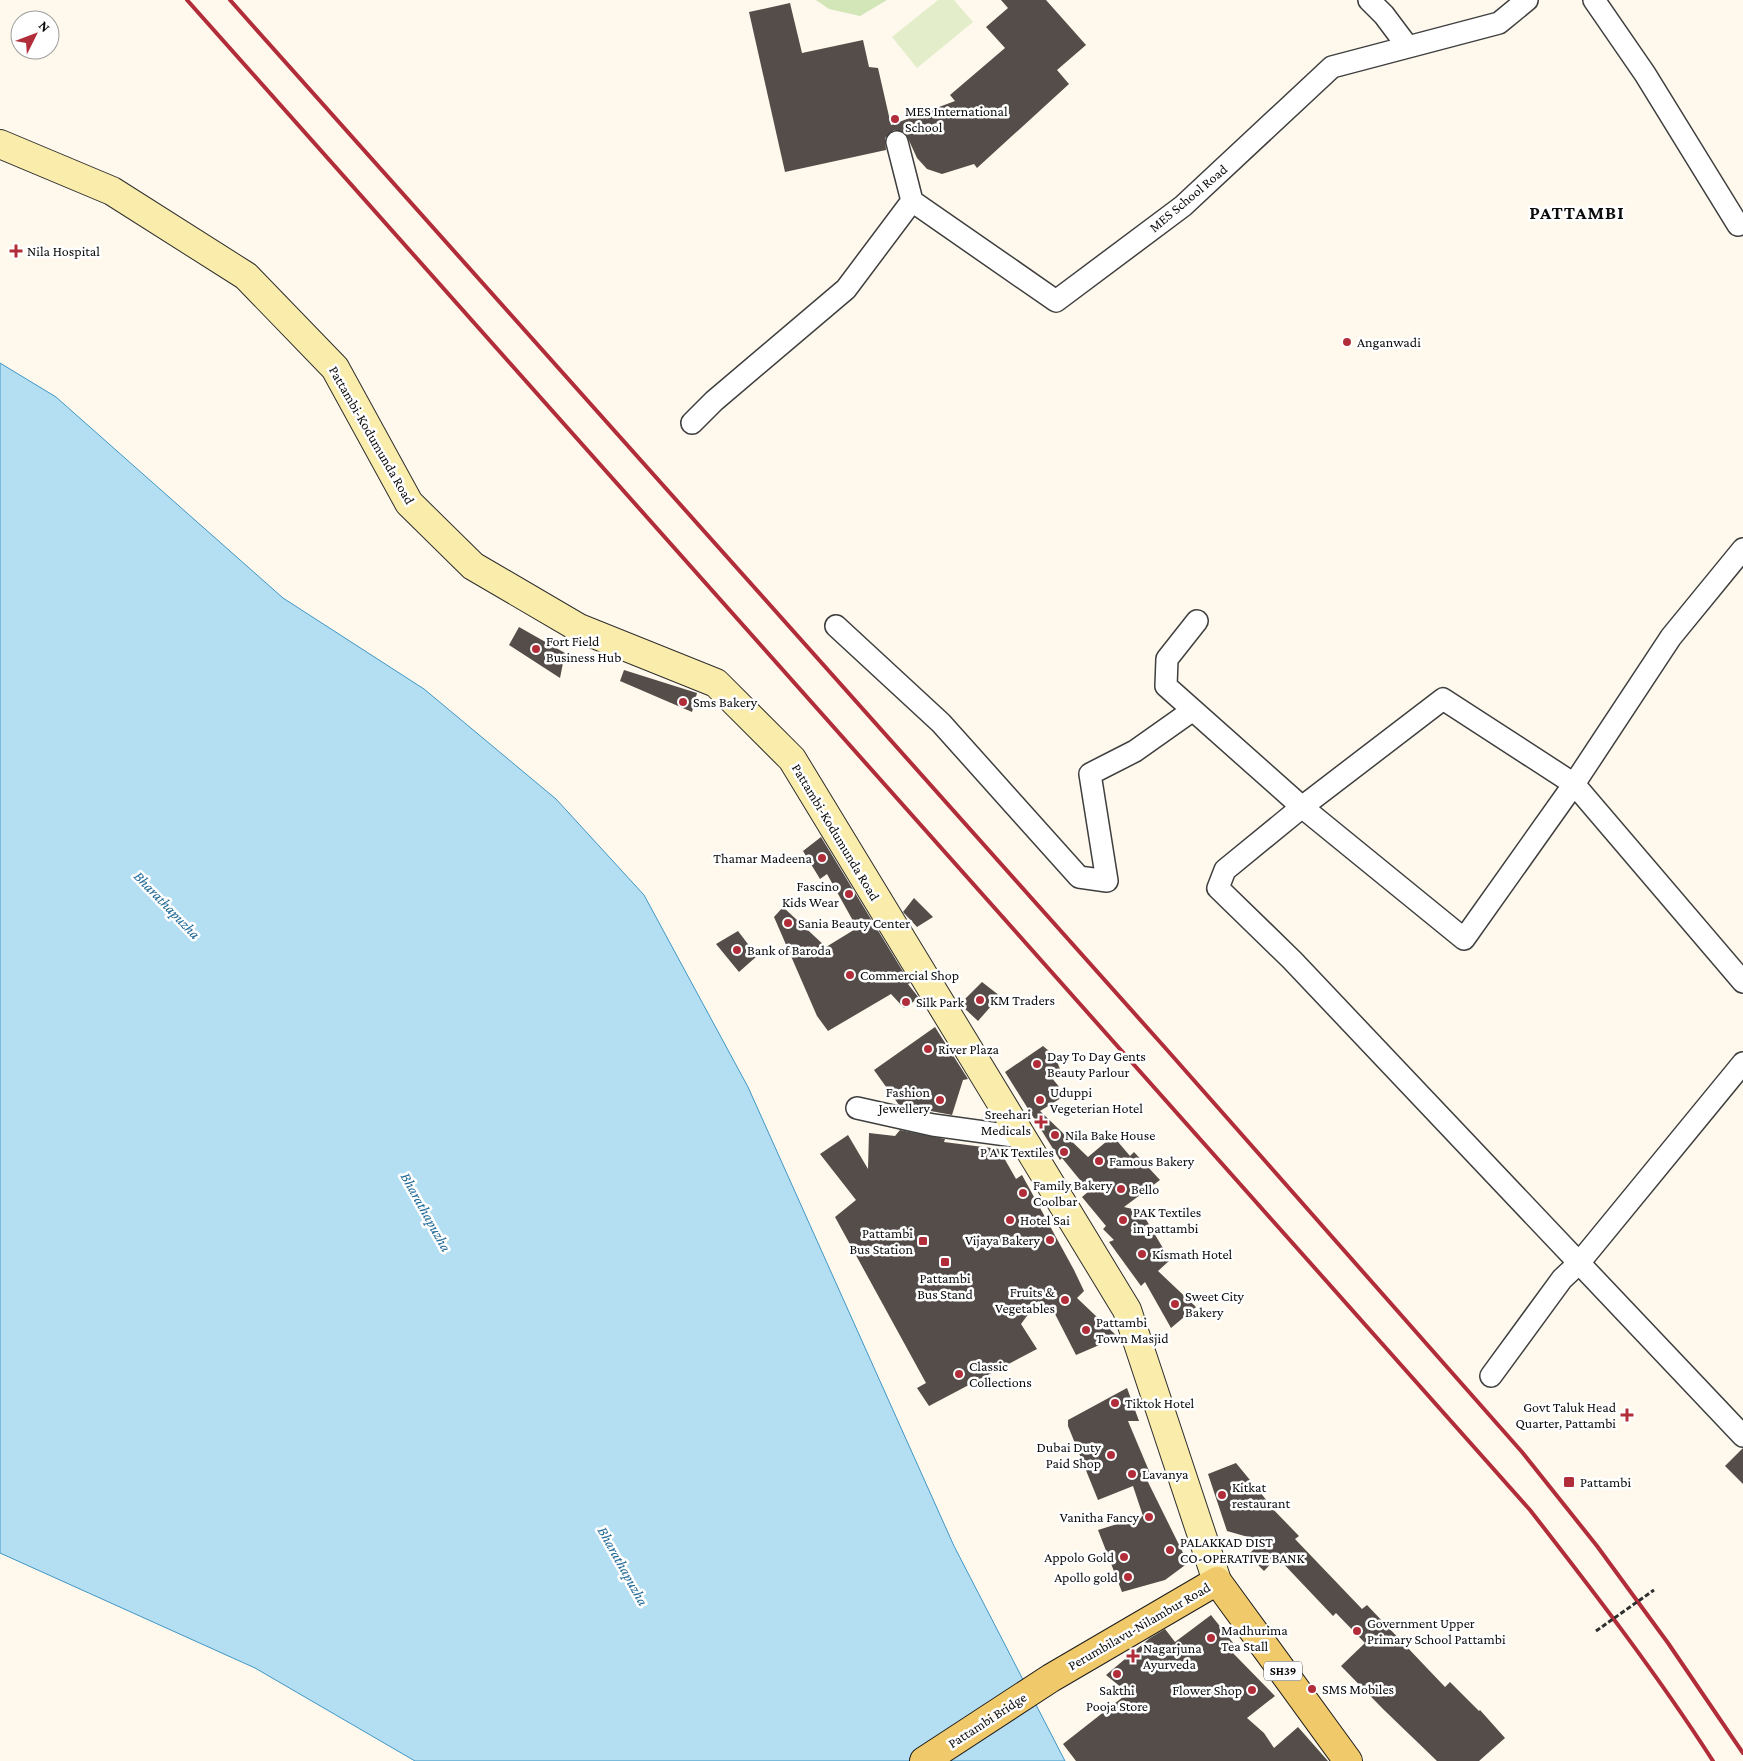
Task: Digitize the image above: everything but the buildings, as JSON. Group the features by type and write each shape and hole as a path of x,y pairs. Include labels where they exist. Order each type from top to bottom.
{"main road":[{"name":"Pattambi-Kodumunda Road","path":"0,144 112,191 246,276 335,368 409,503 473,566 579,628 716,684 792,759 1127,1310 1217,1581"},
{"name":"Perumbilavu-Nilambur Road","path":"1050,1678 1217,1581 1348,1761"},
{"name":"Pattambi Bridge","path":"924,1761 1050,1678"}],"street":[{"path":"1369,0 1384,15 1408,47"},
{"name":"MES School Road","path":"912,201 1056,301 1183,206 1332,66 1499,23 1527,0"},
{"path":"1594,0 1645,74 1742,227"},
{"path":"692,423 714,401 846,289 912,201 896,142"},
{"path":"1197,621 1167,659 1166,686 1302,807 1464,939 1574,784 1671,637 1743,549"},
{"path":"836,626 941,723 1079,877 1108,881 1090,774 1136,751 1193,710"},
{"path":"1743,982 1574,784 1443,699 1302,807 1225,870 1218,888 1292,960 1743,1436"},
{"path":"1491,1376 1562,1278 1579,1263 1743,1063"},
{"path":"857,1108 933,1125 1021,1137"}],"path":[{"path":"1596,1631 1654,1590"}],"green space":[{"path":"816,0 887,0 860,16 829,9"},
{"path":"938,0 954,0 973,22 917,68 892,37"}],"water":[{"name":"Bharathapuzha","path":"0,363 56,397 283,598 424,689 556,799 644,895 748,1087 954,1546 1065,1761 415,1761 255,1668 0,1553"}],"railway":[{"path":"187,0 1530,1510 1647,1665 1713,1761"},
{"path":"230,0 1168,1051 1522,1452 1597,1546 1668,1643 1743,1753"}],"place":[{"name":"MES International School","path":"895,119"},
{"name":"Nila Hospital","path":"16,251"},
{"name":"Anganwadi","path":"1347,342"},
{"name":"Fort Field Business Hub","path":"536,649"},
{"name":"Sms Bakery","path":"683,702"},
{"name":"Thamar Madeena","path":"822,858"},
{"name":"Fascino Kids Wear","path":"849,894"},
{"name":"Sania Beauty Center","path":"788,923"},
{"name":"Bank of Baroda","path":"737,950"},
{"name":"Commercial Shop","path":"850,975"},
{"name":"KM Traders","path":"980,1000"},
{"name":"Silk Park","path":"906,1002"},
{"name":"River Plaza","path":"928,1049"},
{"name":"Day To Day Gents Beauty Parlour","path":"1037,1064"},
{"name":"Fashion Jewellery","path":"940,1100"},
{"name":"Uduppi Vegeterian Hotel","path":"1040,1100"},
{"name":"Sreehari Medicals","path":"1041,1122"},
{"name":"Nila Bake House","path":"1055,1135"},
{"name":"P A K Textiles","path":"1064,1152"},
{"name":"Famous Bakery","path":"1099,1161"},
{"name":"Bello","path":"1121,1189"},
{"name":"Family Bakery Coolbar","path":"1023,1193"},
{"name":"Hotel Sai","path":"1010,1220"},
{"name":"PAK Textiles in pattambi","path":"1123,1220"},
{"name":"Vijaya Bakery","path":"1050,1240"},
{"name":"Pattambi Bus Station","path":"923,1241"},
{"name":"Kismath Hotel","path":"1142,1254"},
{"name":"Pattambi Bus Stand","path":"945,1262"},
{"name":"Fruits & Vegetables","path":"1065,1300"},
{"name":"Sweet City Bakery","path":"1175,1304"},
{"name":"Pattambi Town Masjid","path":"1086,1330"},
{"name":"Classic Collections","path":"959,1374"},
{"name":"Tiktok Hotel","path":"1115,1403"},
{"name":"Govt Taluk Head Quarter, Pattambi","path":"1627,1415"},
{"name":"Dubai Duty Paid Shop","path":"1111,1455"},
{"name":"Lavanya","path":"1132,1474"},
{"name":"Pattambi","path":"1569,1482"},
{"name":"Kitkat restaurant","path":"1222,1495"},
{"name":"Vanitha Fancy","path":"1149,1517"},
{"name":"PALAKKAD DIST CO-OPERATIVE BANK","path":"1170,1550"},
{"name":"Appolo Gold","path":"1124,1557"},
{"name":"Apollo gold","path":"1128,1577"},
{"name":"Government Upper Primary School Pattambi","path":"1357,1631"},
{"name":"Madhurima Tea Stall","path":"1211,1638"},
{"name":"Nagarjuna Ayurveda","path":"1133,1656"},
{"name":"Sakthi Pooja Store","path":"1117,1674"},
{"name":"SMS Mobiles","path":"1312,1689"},
{"name":"Flower Shop","path":"1252,1690"}],"district":[{"name":"PATTAMBI","path":"1577,212"}]}
